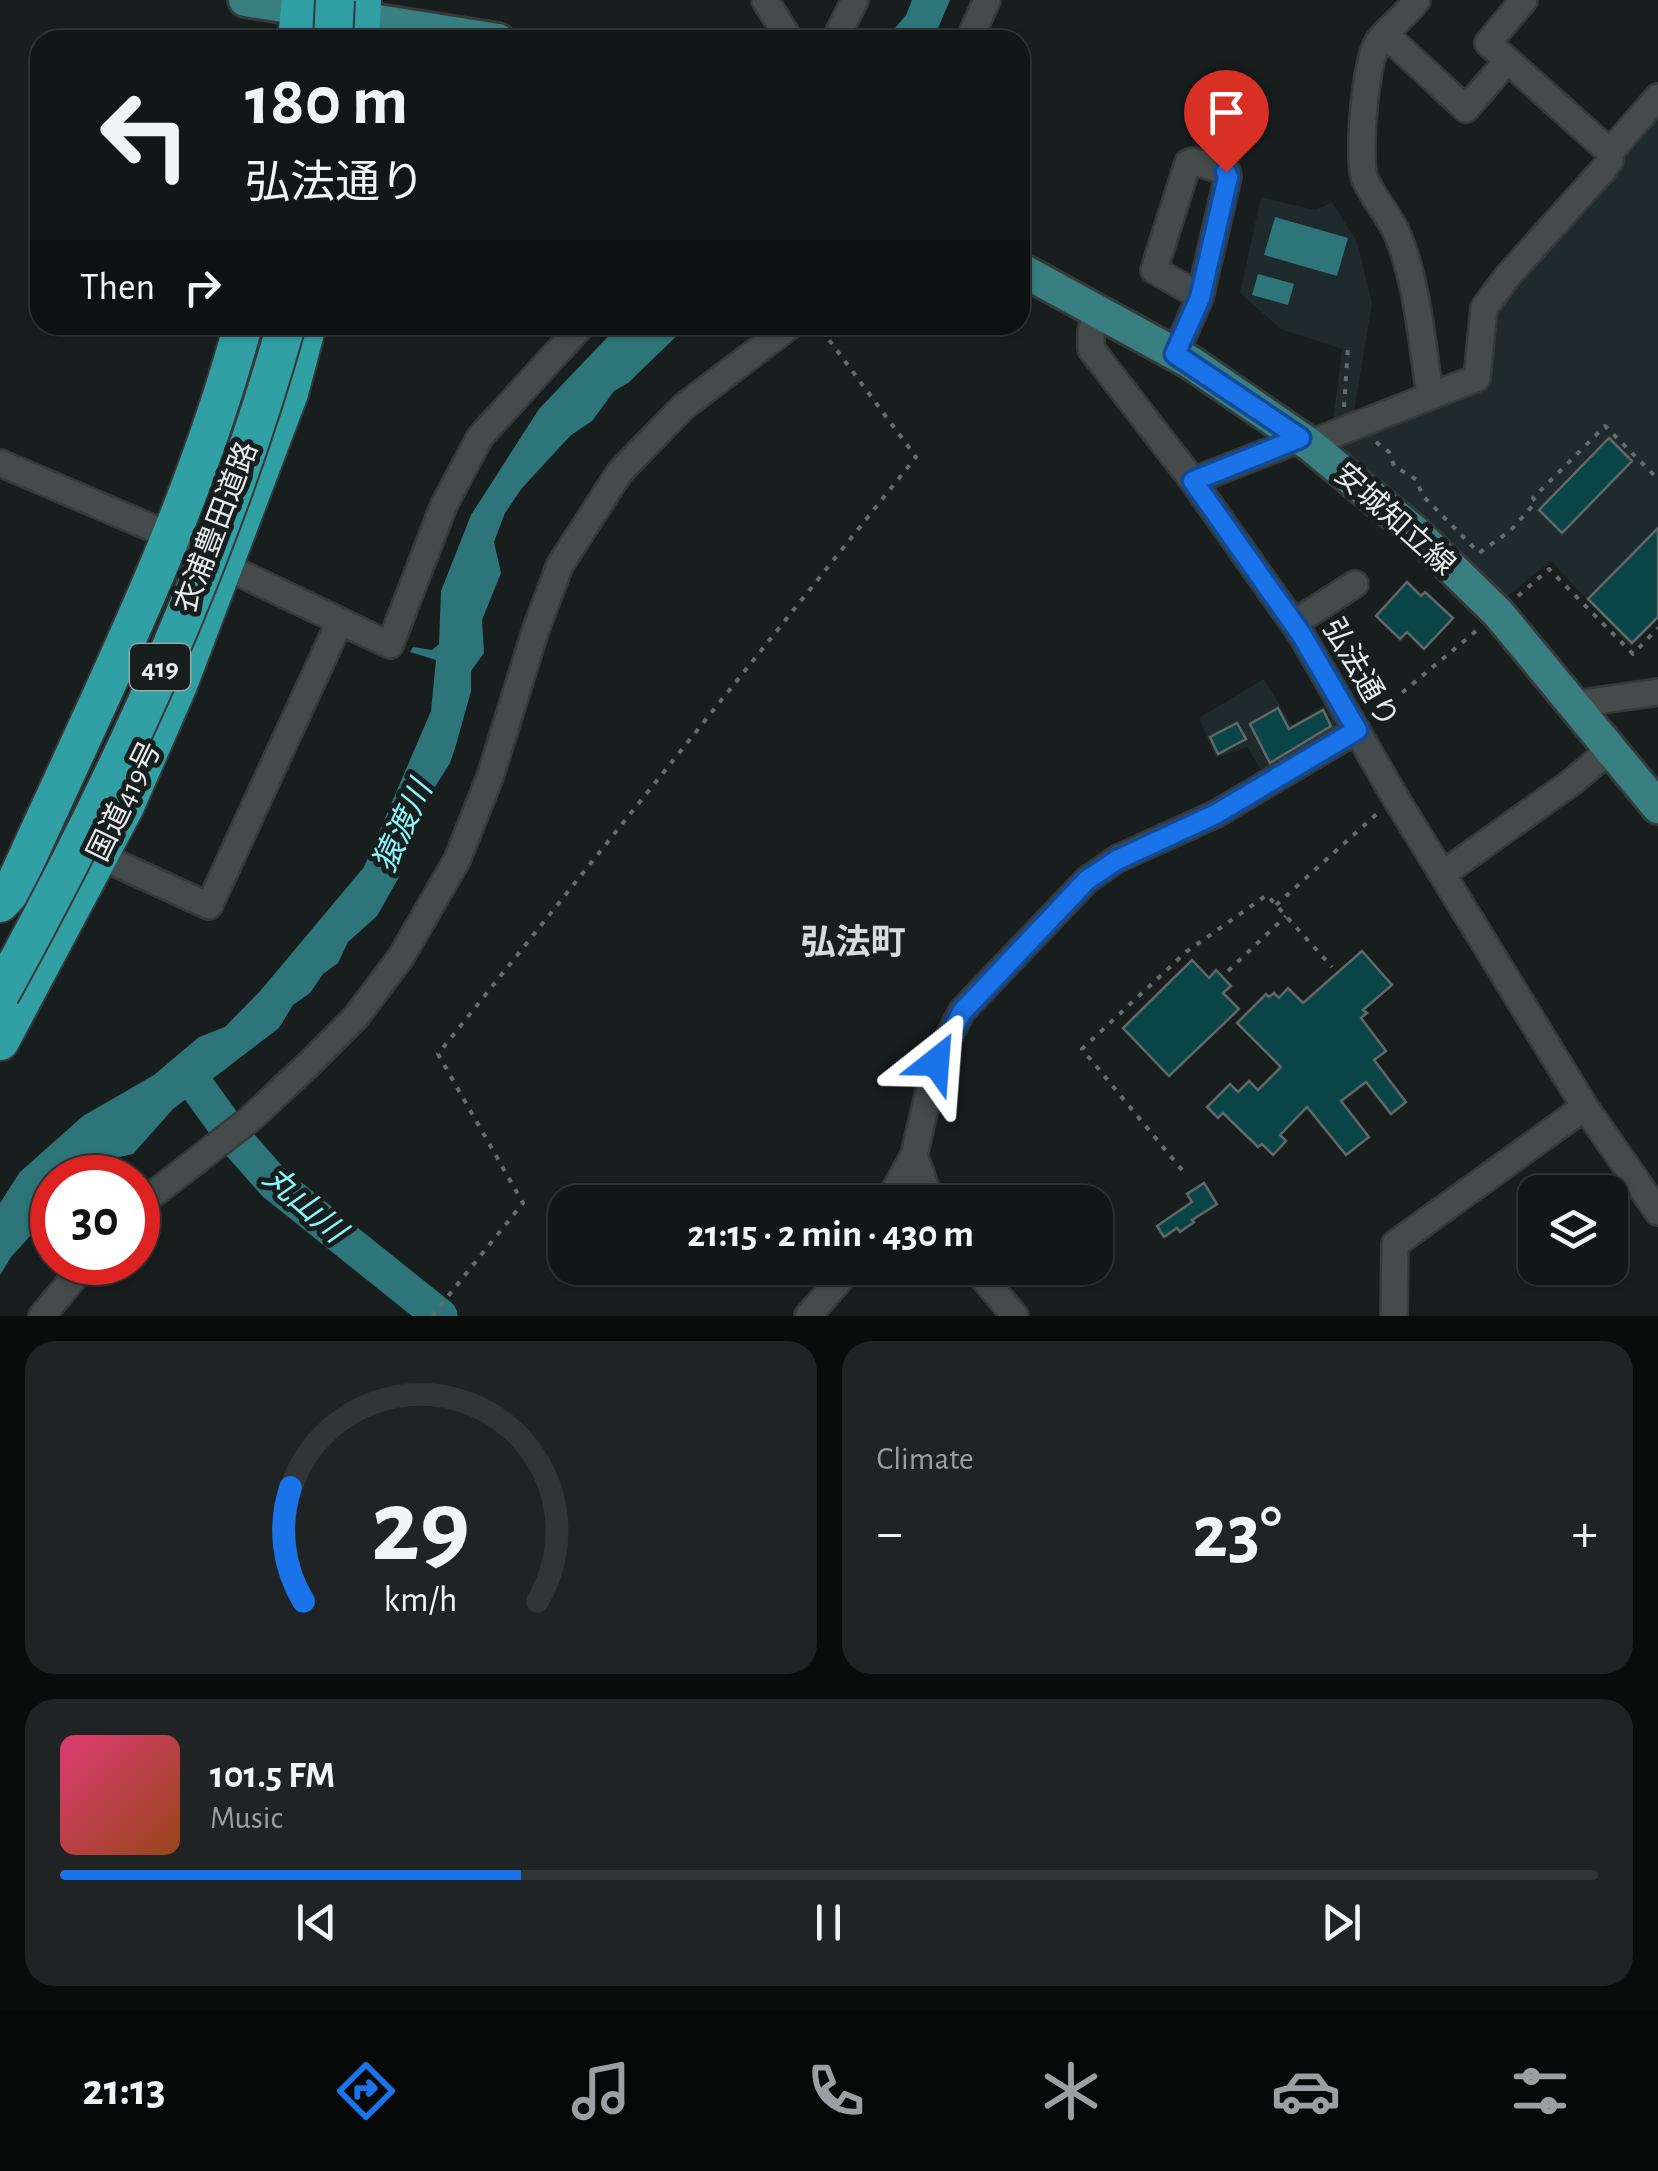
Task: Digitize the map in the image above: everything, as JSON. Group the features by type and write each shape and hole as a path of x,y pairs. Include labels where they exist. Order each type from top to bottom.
{"highway":[{"name":"419","path":"4,901 172,536 224,395 240,335"},
{"name":"衣浦豊田道路","path":"0,962 95,772 188,564 240,420 261,335"},
{"name":"衣浦豊田道路","path":"0,994 47,909 124,751 191,594 264,403 283,335"},
{"name":"国道419号","path":"0,1041 125,806 178,685 290,393 304,335"}],"main road":[{"path":"245,0 328,19 417,30"},
{"name":"安城知立線","path":"1030,275 1175,354 1305,441 1415,532 1498,613 1658,808"}],"street":[{"path":"764,0 784,30"},
{"path":"840,30 855,0"},
{"path":"974,30 987,0"},
{"path":"1416,0 1380,39 1368,68 1364,176 1398,236 1415,299 1430,396"},
{"path":"1524,0 1488,43 1610,152"},
{"path":"1386,35 1466,108 1507,61"},
{"path":"1193,481 1477,378 1484,308 1604,168 1610,152 1658,97"},
{"path":"1175,354 1200,296 1228,177 1226,172 1192,161 1175,198 1154,270 1200,296"},
{"name":"弘法通り","path":"1098,312 1091,332 1091,349 1193,481 1248,571 1294,622 1395,797 1585,1107"},
{"path":"0,462 172,536 225,566 390,645 444,506 480,438 573,335"},
{"path":"160,1189 249,1120 356,1016 401,957 457,860 490,777 560,565 620,472 684,406 777,335"},
{"path":"1294,622 1355,584"},
{"path":"112,861 209,906 340,621"},
{"path":"1575,704 1658,692"},
{"path":"897,1185 914,1154 936,1062 962,1012 1087,880 1117,860 1216,814 1355,726"},
{"path":"1444,874 1572,782 1611,748"},
{"path":"1394,1316 1395,1244 1585,1107 1658,1212"},
{"path":"914,1154 925,1185"},
{"path":"42,1316 67,1285"},
{"path":"808,1316 835,1285"},
{"path":"990,1285 1016,1316"}],"path":[{"path":"432,1316 523,1203 438,1054 916,457 825,335"},
{"path":"1365,434 1389,452 1394,466 1417,480 1422,495 1479,553 1510,530 1536,502 1532,498 1605,426 1658,480"},
{"path":"1355,726 1398,696 1549,570 1633,654 1658,628"},
{"path":"1276,904 1395,797"},
{"path":"1182,1170 1082,1049 1186,952 1267,895 1332,968"},
{"path":"1228,971 1286,916"}],"shaded area":[{"path":"1658,116 1658,620 1631,647 1551,561 1505,598 1342,447 1342,439 1481,384 1487,313"},
{"path":"1261,197 1316,210 1332,202 1357,242 1372,303 1353,417 1332,427 1342,349 1281,329 1240,293"},
{"path":"1264,679 1292,725 1325,705 1342,732 1266,779 1247,747 1216,758 1199,718"}],"water":[{"path":"912,0 950,0 937,30 893,30"},
{"path":"1275,217 1348,238 1337,276 1264,255"},
{"path":"1258,274 1294,284 1288,305 1252,295"},
{"name":"猿渡川","path":"609,335 678,335 628,383 614,391 592,421 570,436 522,488 505,513 494,542 501,573 482,620 484,653 471,671 471,691 456,745 450,763 426,801 404,852 399,877 377,916 348,942 338,963 293,1005 279,1028 173,1109 133,1154 39,1155 83,1116 154,1075 199,1037 225,1027 364,867 431,711 436,660 410,652 413,647 432,650 439,644 441,591 471,515 539,409"},
{"path":"30,1163 30,1236 0,1275 0,1203"}],"building":[{"path":"1609,438 1632,461 1562,533 1539,510"},
{"path":"1658,528 1658,617 1632,643 1588,599"},
{"path":"1407,582 1421,596 1425,592 1453,618 1424,649 1407,632 1400,639 1376,616"},
{"path":"1278,708 1289,729 1323,710 1331,726 1270,763 1250,724"},
{"path":"1237,723 1246,739 1218,754 1210,737"},
{"path":"1362,951 1392,985 1363,1010 1367,1013 1361,1018 1386,1051 1374,1060 1406,1102 1391,1114 1366,1082 1341,1101 1369,1137 1346,1155 1307,1107 1280,1135 1286,1141 1273,1155 1262,1144 1258,1147 1223,1113 1218,1118 1207,1107 1230,1084 1238,1092 1249,1081 1258,1090 1281,1067 1237,1023 1266,994 1269,997 1274,993 1279,998 1288,988 1303,1003"},
{"path":"1192,960 1209,978 1216,970 1231,986 1223,993 1239,1009 1169,1076 1123,1028"},
{"path":"1204,1183 1217,1204 1180,1232 1177,1228 1164,1237 1157,1226 1192,1202 1187,1194"}],"waterway":[{"name":"丸山川","path":"188,1074 235,1139 274,1183 440,1316"}],"district":[{"name":"弘法町","path":"853,942"}],"route":[{"path":"936,1062 962,1012 1087,880 1166,834 1216,814 1357,730 1262,574 1193,481 1300,438 1175,354 1200,298 1226,172"}]}
